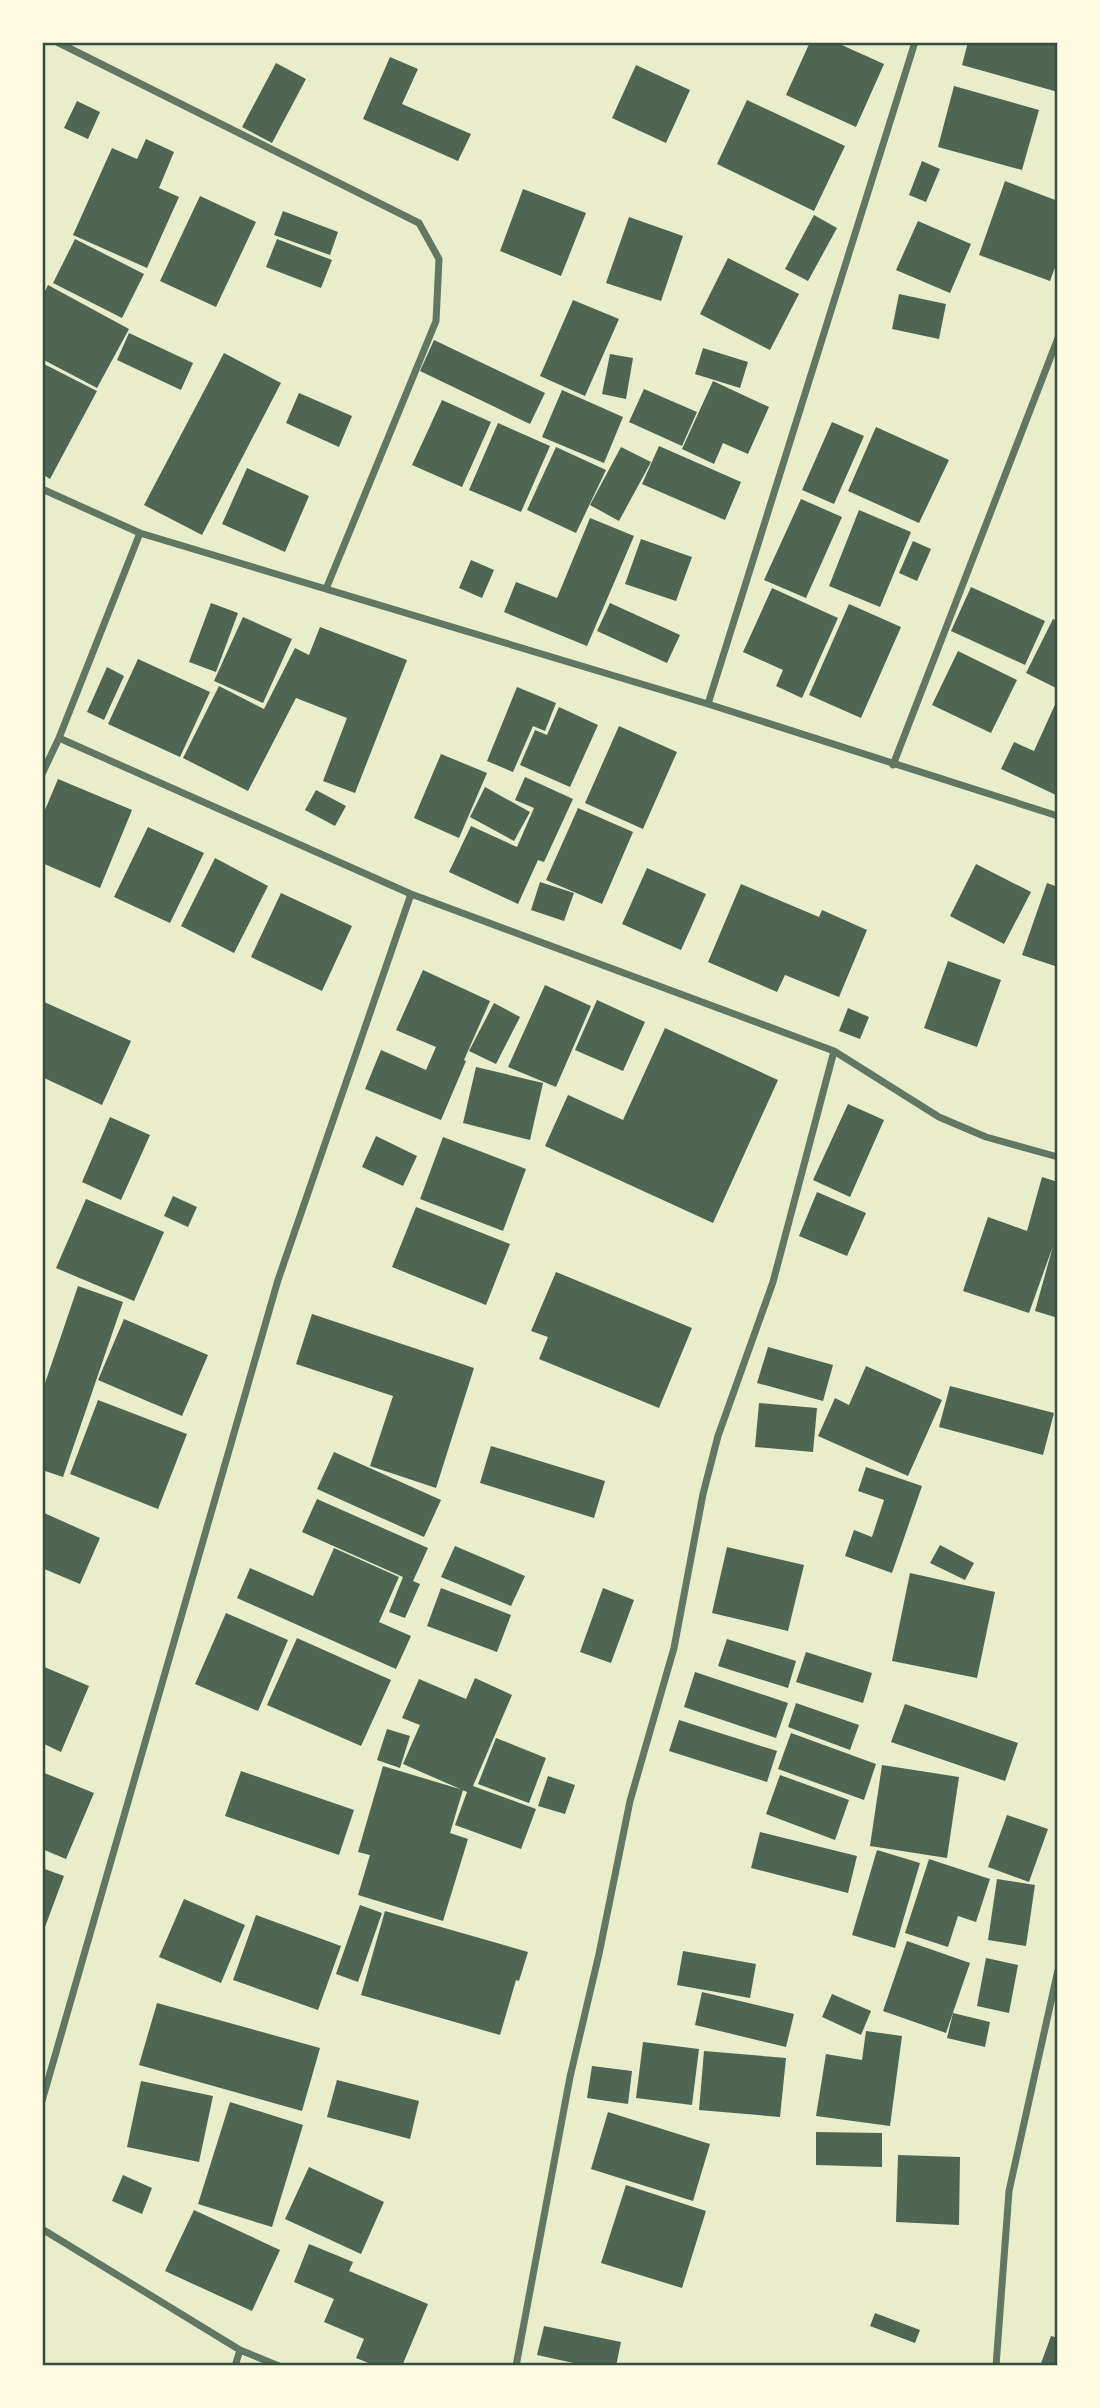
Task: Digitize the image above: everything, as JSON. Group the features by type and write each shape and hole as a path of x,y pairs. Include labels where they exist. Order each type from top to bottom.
{"street":[{"path":"57,42 419,223 439,259 436,321 326,589"},
{"path":"708,704 915,42"},
{"path":"893,765 1058,338"},
{"path":"42,489 140,533 708,704 1058,816"},
{"path":"42,774 60,738 140,533"},
{"path":"60,738 411,894 834,1051 939,1116 986,1137 1058,1157"},
{"path":"42,2101 278,1280 411,894"},
{"path":"516,2366 570,2077 630,1801 674,1648 703,1494 718,1436 773,1282 834,1051"},
{"path":"996,2366 1009,2191 1058,1970"},
{"path":"42,2229 240,2350 279,2366"},
{"path":"236,2366 240,2350"}],"building":[{"path":"810,42 835,42 884,64 856,127 786,95"},
{"path":"968,42 1058,42 1058,92 962,65"},
{"path":"390,57 418,69 402,104 471,134 458,161 363,119"},
{"path":"276,63 306,79 272,143 242,127"},
{"path":"636,65 690,90 666,143 612,118"},
{"path":"954,86 1039,110 1022,170 938,147"},
{"path":"747,100 845,146 814,211 717,164"},
{"path":"77,101 100,112 88,139 64,128"},
{"path":"146,139 174,152 159,188 179,197 147,268 73,235 112,148 137,159"},
{"path":"922,161 940,169 926,202 909,195"},
{"path":"1005,181 1058,201 1058,259 1050,281 979,255"},
{"path":"523,189 586,213 561,276 500,251"},
{"path":"200,196 256,222 216,307 160,281"},
{"path":"283,211 338,232 330,255 274,235"},
{"path":"814,215 837,228 808,281 785,269"},
{"path":"629,217 683,236 661,301 606,283"},
{"path":"918,221 971,244 950,293 896,270"},
{"path":"75,239 144,274 122,318 53,283"},
{"path":"277,239 332,260 321,288 266,267"},
{"path":"728,258 799,294 770,350 700,314"},
{"path":"48,285 129,329 97,388 42,359 42,297"},
{"path":"899,294 946,304 939,339 892,329"},
{"path":"573,300 619,319 585,396 540,376"},
{"path":"129,333 193,363 181,390 117,360"},
{"path":"434,340 545,393 530,424 420,371"},
{"path":"703,348 748,362 740,388 695,374"},
{"path":"224,353 281,383 202,535 144,505"},
{"path":"610,354 633,358 626,399 602,394"},
{"path":"42,363 97,391 50,479 42,474"},
{"path":"713,381 769,407 748,454 723,443 714,464 682,449"},
{"path":"644,389 697,412 682,446 629,422"},
{"path":"562,390 623,417 604,463 542,437"},
{"path":"299,393 352,416 339,447 286,423"},
{"path":"442,400 491,422 462,487 412,465"},
{"path":"832,422 864,436 834,504 802,490"},
{"path":"498,423 550,446 521,512 469,490"},
{"path":"876,427 949,460 919,523 848,491"},
{"path":"659,446 741,482 725,520 642,484"},
{"path":"556,447 606,470 576,533 527,510"},
{"path":"621,447 651,462 619,521 590,505"},
{"path":"247,468 309,496 285,552 222,524"},
{"path":"801,499 842,517 806,598 764,580"},
{"path":"859,510 911,532 880,607 829,586"},
{"path":"590,518 634,536 587,646 504,612 516,582 557,598"},
{"path":"641,539 692,557 676,601 625,584"},
{"path":"913,541 931,549 917,581 899,573"},
{"path":"471,560 494,570 482,598 459,588"},
{"path":"971,587 1045,621 1025,665 951,631"},
{"path":"772,588 838,618 802,698 776,686 783,670 743,652"},
{"path":"211,603 238,613 216,672 189,662"},
{"path":"610,603 680,635 667,663 597,631"},
{"path":"849,604 901,627 861,718 809,695"},
{"path":"243,617 292,639 263,703 214,681"},
{"path":"1053,619 1058,621 1058,689 1026,673"},
{"path":"320,627 407,660 355,793 323,781 347,718 296,698 248,791 183,758 219,686 264,709 295,648 309,655"},
{"path":"958,651 1017,680 991,733 932,705"},
{"path":"138,659 210,692 180,757 108,724"},
{"path":"107,667 124,676 104,720 87,712"},
{"path":"517,687 556,703 545,731 533,726 513,772 487,761"},
{"path":"1058,698 1058,796 1001,769 1014,742 1034,751"},
{"path":"559,707 598,725 570,787 520,765 535,730 547,735"},
{"path":"619,726 677,752 643,829 585,803"},
{"path":"441,754 487,773 459,838 414,818"},
{"path":"525,777 573,799 544,862 538,860 518,904 449,872 471,826 517,847 534,808 515,800"},
{"path":"58,779 132,810 100,888 42,863 42,817"},
{"path":"485,787 530,812 514,841 470,817"},
{"path":"316,790 346,806 335,826 305,810"},
{"path":"578,808 633,832 602,904 546,880"},
{"path":"148,827 204,853 170,923 114,897"},
{"path":"215,858 268,886 234,953 181,926"},
{"path":"976,864 1031,892 1004,944 950,916"},
{"path":"647,868 706,894 681,950 622,924"},
{"path":"540,882 574,893 564,921 531,910"},
{"path":"1047,883 1058,887 1058,967 1022,955"},
{"path":"741,884 819,917 822,910 867,930 839,997 785,975 777,992 708,962"},
{"path":"281,893 352,926 322,991 251,957"},
{"path":"948,961 1001,980 977,1047 924,1028"},
{"path":"423,970 490,1001 441,1120 365,1089 381,1050 426,1070 436,1047 396,1030"},
{"path":"545,985 591,1006 556,1087 508,1067"},
{"path":"597,1000 645,1022 623,1071 575,1050"},
{"path":"42,1001 131,1041 102,1105 42,1077"},
{"path":"494,1003 520,1017 496,1064 469,1051"},
{"path":"848,1008 869,1017 860,1039 839,1031"},
{"path":"665,1028 778,1080 713,1223 545,1146 568,1095 623,1120"},
{"path":"476,1067 543,1083 530,1140 463,1123"},
{"path":"848,1104 884,1120 850,1197 813,1180"},
{"path":"110,1117 150,1135 121,1200 82,1182"},
{"path":"376,1136 417,1156 403,1186 362,1167"},
{"path":"443,1137 526,1169 503,1231 420,1199"},
{"path":"1042,1177 1058,1182 1058,1318 1035,1311 1053,1246 1029,1313 963,1291 988,1217 1027,1231"},
{"path":"817,1192 866,1213 847,1256 799,1236"},
{"path":"173,1196 197,1207 188,1227 164,1216"},
{"path":"86,1199 164,1232 134,1301 56,1268"},
{"path":"416,1207 510,1244 486,1305 392,1267"},
{"path":"556,1272 692,1328 659,1408 539,1359 548,1337 531,1331"},
{"path":"78,1286 123,1302 63,1477 42,1470 42,1392"},
{"path":"312,1314 474,1368 436,1488 370,1466 393,1396 296,1364"},
{"path":"124,1319 208,1355 182,1416 98,1380"},
{"path":"768,1347 833,1365 823,1401 757,1383"},
{"path":"866,1366 942,1400 908,1476 818,1436 835,1398 849,1405"},
{"path":"950,1386 1054,1413 1043,1455 939,1427"},
{"path":"98,1400 187,1434 158,1509 70,1474"},
{"path":"759,1403 817,1408 813,1452 755,1447"},
{"path":"491,1446 605,1481 594,1518 480,1483"},
{"path":"334,1452 441,1500 424,1537 317,1489"},
{"path":"866,1467 922,1486 892,1573 845,1556 854,1530 872,1537 884,1500 858,1491"},
{"path":"317,1499 428,1548 413,1581 420,1584 405,1618 389,1612 403,1577 302,1532"},
{"path":"42,1512 100,1538 80,1584 42,1568"},
{"path":"940,1545 974,1563 965,1580 930,1563"},
{"path":"455,1546 525,1576 511,1606 441,1577"},
{"path":"727,1547 804,1565 788,1631 712,1613"},
{"path":"334,1548 399,1577 379,1622 411,1636 396,1669 237,1598 250,1568 313,1596"},
{"path":"910,1573 995,1592 977,1678 892,1661"},
{"path":"441,1588 511,1615 497,1652 427,1626"},
{"path":"603,1588 634,1600 611,1663 580,1652"},
{"path":"226,1613 288,1640 258,1711 195,1684"},
{"path":"297,1638 391,1680 361,1746 267,1705"},
{"path":"727,1639 796,1661 788,1688 718,1666"},
{"path":"806,1652 872,1673 863,1703 796,1682"},
{"path":"42,1666 89,1686 61,1752 42,1743"},
{"path":"695,1672 788,1703 776,1738 684,1707"},
{"path":"475,1678 512,1695 473,1786 536,1809 521,1849 455,1825 467,1792 403,1764 420,1725 402,1718 419,1679 466,1699"},
{"path":"796,1703 859,1725 850,1750 788,1727"},
{"path":"905,1704 1018,1743 1005,1781 891,1742"},
{"path":"679,1720 777,1751 767,1782 669,1751"},
{"path":"387,1729 410,1736 400,1768 377,1760"},
{"path":"791,1733 876,1764 864,1800 778,1769"},
{"path":"496,1738 546,1758 529,1803 478,1784"},
{"path":"882,1765 959,1777 947,1858 870,1846"},
{"path":"383,1766 463,1790 450,1833 468,1839 443,1921 358,1895 370,1855 358,1852"},
{"path":"241,1771 354,1810 339,1855 225,1816"},
{"path":"42,1772 94,1793 66,1859 42,1849"},
{"path":"780,1775 849,1800 835,1840 766,1814"},
{"path":"548,1776 575,1785 565,1814 538,1806"},
{"path":"1007,1815 1048,1829 1029,1882 988,1867"},
{"path":"760,1832 857,1856 848,1893 751,1868"},
{"path":"877,1850 920,1863 895,1948 852,1935"},
{"path":"929,1859 990,1879 976,1922 958,1916 948,1947 905,1933"},
{"path":"42,1868 64,1876 42,1935"},
{"path":"997,1879 1035,1885 1026,1946 988,1940"},
{"path":"184,1899 245,1925 221,1983 159,1957"},
{"path":"360,1905 382,1913 358,1982 336,1974"},
{"path":"385,1911 528,1952 519,1981 516,1980 500,2035 361,1995"},
{"path":"256,1915 341,1946 318,2010 233,1980"},
{"path":"907,1941 970,1963 946,2033 883,2011"},
{"path":"683,1951 756,1964 750,1998 677,1985"},
{"path":"986,1958 1018,1965 1009,2013 977,2006"},
{"path":"702,1992 794,2014 786,2047 695,2025"},
{"path":"832,1994 871,2011 861,2035 822,2017"},
{"path":"157,2003 320,2048 302,2111 139,2065"},
{"path":"953,2013 990,2022 985,2047 947,2038"},
{"path":"866,2031 902,2036 890,2126 816,2116 826,2054 862,2060"},
{"path":"643,2042 699,2049 692,2105 636,2098"},
{"path":"704,2051 786,2058 780,2117 699,2110"},
{"path":"592,2066 632,2071 628,2104 587,2098"},
{"path":"337,2080 419,2101 410,2139 327,2117"},
{"path":"141,2081 213,2096 199,2162 127,2147"},
{"path":"230,2102 303,2125 272,2227 198,2204"},
{"path":"608,2112 710,2144 693,2201 591,2169"},
{"path":"816,2132 882,2133 882,2167 816,2165"},
{"path":"898,2155 960,2157 959,2225 896,2222"},
{"path":"309,2167 384,2202 361,2254 285,2219"},
{"path":"123,2175 152,2188 142,2214 112,2201"},
{"path":"626,2185 706,2211 682,2288 601,2263"},
{"path":"194,2210 280,2250 252,2311 165,2271"},
{"path":"309,2244 353,2262 349,2271 428,2304 402,2366 376,2366 356,2358 364,2339 324,2322 334,2299 294,2282"},
{"path":"875,2313 920,2330 915,2343 870,2326"},
{"path":"544,2326 621,2342 616,2366 587,2366 537,2355"},
{"path":"1051,2336 1058,2338 1058,2366 1040,2366"}]}
